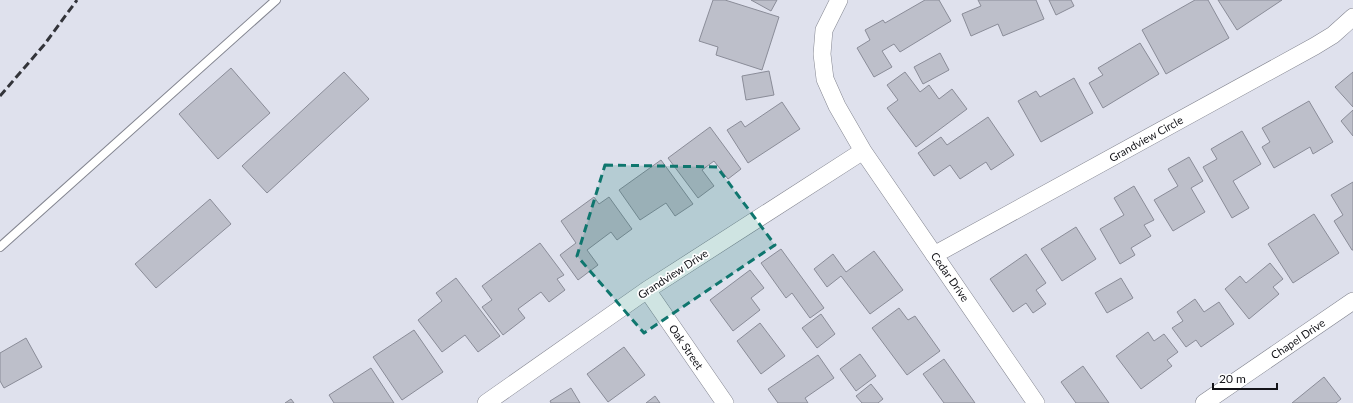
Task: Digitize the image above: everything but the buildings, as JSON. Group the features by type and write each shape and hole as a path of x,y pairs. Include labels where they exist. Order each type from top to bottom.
{"street":[{"name":"Cedar Drive","path":"839,0 824,30 822,54 825,79 837,106 863,151 1036,403"},
{"name":"Grandview Circle","path":"934,255 1315,46 1332,35 1353,17"},
{"name":"Grandview Drive","path":"486,403 647,290 863,151"},
{"name":"Oak Street","path":"647,290 725,403"},
{"name":"Chapel Drive","path":"1204,403 1353,301"}],"lane":[{"path":"0,247 276,0"}],"highlighted area":[{"path":"605,165 717,167 775,245 644,333 577,256"}],"railway":[{"path":"0,96 44,45 77,0"}]}
